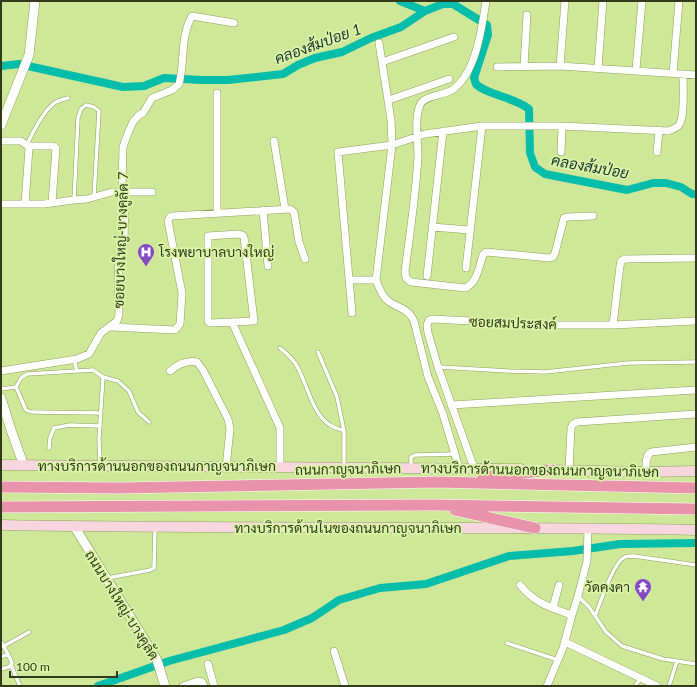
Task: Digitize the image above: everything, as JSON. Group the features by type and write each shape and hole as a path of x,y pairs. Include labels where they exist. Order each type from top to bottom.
{"highway":[{"path":"437,482 553,470"},
{"name":"ถนนกาญจนาภิเษก","path":"1,487 120,488 437,482 696,488"},
{"path":"434,505 535,528"},
{"path":"1,507 434,505 696,509"}],"main road":[{"name":"ทางบริการด้านนอกของถนนกาญจนาภิเษก","path":"1,465 226,468 474,468 646,472 696,471"},
{"name":"ทางบริการด้านในของถนนกาญจนาภิเษก","path":"1,524 155,527 588,528 696,530"}],"street":[{"path":"1,125 29,55 35,1"},
{"path":"486,1 482,26 468,72 461,82 451,90 438,96 427,98 422,101 419,107 417,118 418,156 405,271 406,278 411,282 465,288 471,286 474,282 483,255 486,252 549,258 553,257 564,218 593,216"},
{"path":"560,66 565,1"},
{"path":"598,68 603,1"},
{"path":"636,70 642,1"},
{"path":"673,73 679,1"},
{"path":"524,66 527,15"},
{"name":"ซอยบางใหญ่-บางคูลัด 7","path":"1,370 74,360 88,354 101,333 117,321 119,315 119,258 124,241 125,197 123,192 123,147 128,133 133,122 139,115 144,113 152,98 172,90 179,84 184,42 192,16 234,23"},
{"path":"382,62 454,37"},
{"path":"379,43 389,100 392,145 376,280 381,292 387,300 411,314 428,377 443,414 459,468"},
{"path":"497,67 560,66 696,75"},
{"path":"352,313 338,152 392,145 418,136 482,126 562,126 668,131 675,129 680,124 682,117 684,74"},
{"path":"389,100 449,79"},
{"path":"217,93 218,213"},
{"path":"466,268 482,126"},
{"path":"561,152 562,126"},
{"path":"657,152 659,130"},
{"path":"427,276 443,131"},
{"path":"1,141 21,142 28,145 53,146 56,148 52,203"},
{"path":"274,141 285,209"},
{"path":"25,204 28,145"},
{"path":"1,204 52,203 87,199 112,192 152,192"},
{"path":"111,327 175,330 180,324 182,293 168,221 172,216 290,209 294,212 299,242 305,259"},
{"path":"263,210 268,266"},
{"path":"432,227 470,230"},
{"path":"239,234 244,237 254,320 232,322 210,323 208,321 208,238 210,236 239,234"},
{"path":"696,258 625,259 621,261 613,325 696,321"},
{"path":"350,280 376,280"},
{"name":"ซอยสมประสงค์","path":"474,468 438,367 427,325 429,320 550,325 613,325"},
{"path":"232,322 280,428 280,467"},
{"path":"170,371 180,364 190,361 197,362 203,370 228,419 230,429 226,468"},
{"path":"451,405 696,390"},
{"path":"1,398 24,466"},
{"path":"569,470 571,428 573,424 577,422 696,414"},
{"path":"646,472 648,454 651,452 696,446"},
{"name":"ถนนบางใหญ่-บางคูลัด","path":"74,526 157,660 166,686"},
{"path":"548,686 565,642 578,596 586,561 588,528"},
{"path":"520,585 529,596 538,602 572,615"},
{"path":"553,608 559,585"},
{"path":"565,642 657,686"},
{"path":"334,651 345,686"},
{"path":"208,664 214,686"},
{"path":"183,686 200,681 204,686"}],"lane":[{"path":"28,145 31,136 51,106 57,101 68,98"},
{"path":"74,200 78,118 81,109 86,105 94,107 99,111 94,197"},
{"path":"280,348 288,354 296,364 317,409 324,420 330,426 344,431"},
{"path":"318,352 337,398 344,431 344,467"},
{"path":"74,360 77,371"},
{"path":"438,367 545,372 628,363 696,362"},
{"path":"16,387 21,378 27,374 93,370 103,377 118,381 129,391 138,412 149,422"},
{"path":"100,466 100,426 103,377"},
{"path":"1,389 16,387"},
{"path":"16,387 26,410 31,412 101,413"},
{"path":"49,448 50,438 54,428 70,425 100,426"},
{"path":"411,468 412,456 455,454"},
{"path":"106,578 154,568 155,527"},
{"path":"596,616 609,578 625,556 696,565"},
{"path":"578,596 596,616 598,622 606,632 622,646 663,659 696,664"},
{"path":"4,646 29,632"},
{"path":"1,642 8,654 20,686"},
{"path":"507,643 558,660"},
{"path":"1,657 8,654"},
{"path":"669,686 677,661"},
{"path":"1,669 12,665"},
{"path":"635,686 641,678"}],"waterway":[{"path":"400,1 425,11"},
{"name":"คลองส้มป่อย 1","path":"1,66 19,64 123,87 144,86 164,78 228,80 283,74 298,65 315,58 342,52 371,38 401,27 425,11 443,4 453,4 487,25 488,35 474,78 475,82 486,91 516,102 529,109 530,153 535,167 545,174 627,190 653,183 666,183 681,187 692,194 696,194"},
{"path":"98,686 169,661 284,630 312,618 339,600 380,588 426,584 509,556 573,551 620,544 696,543"}],"place":[{"name":"โรงพยาบาลบางใหญ่","path":"146,267"},
{"name":"วัดคงคา","path":"643,602"}],"water label":[{"name":"คลองส้มป่อย","path":"590,167"}]}
